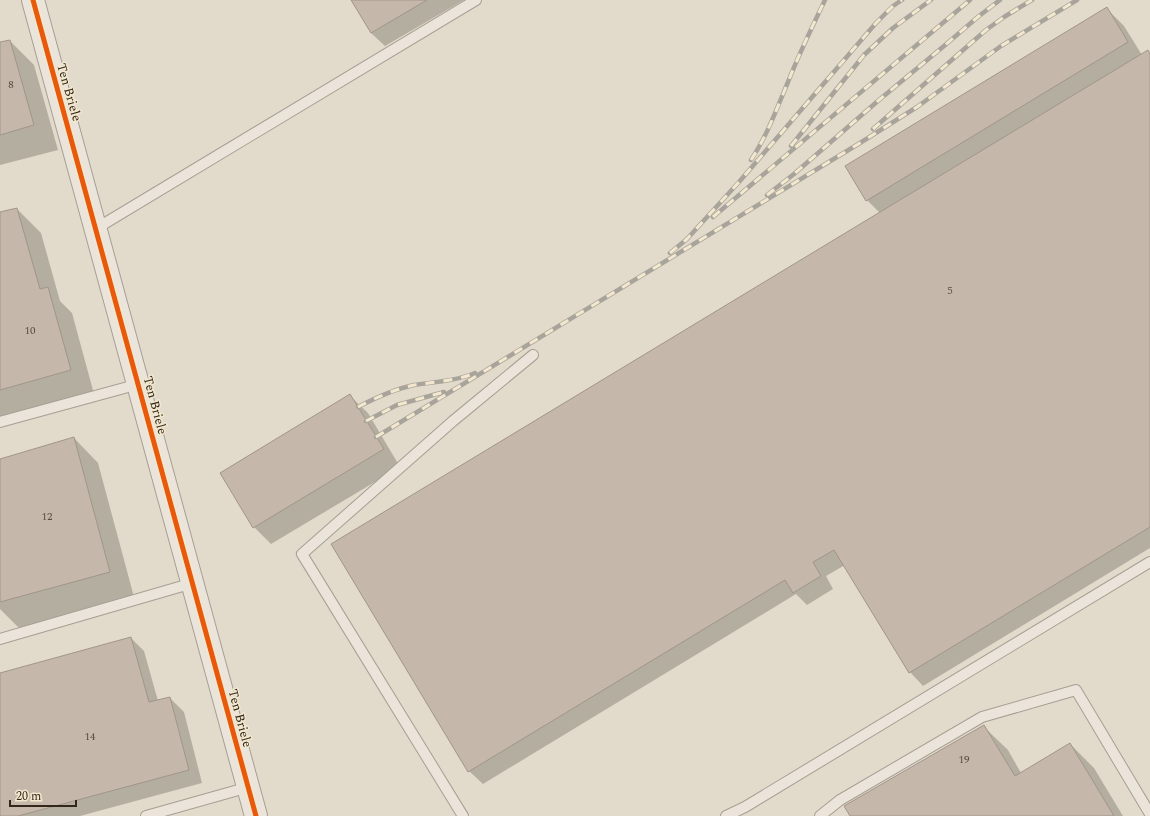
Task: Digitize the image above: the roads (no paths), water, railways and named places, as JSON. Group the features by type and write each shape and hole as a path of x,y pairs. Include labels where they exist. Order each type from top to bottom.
{"street":[{"name":"Ten Briele","path":"33,0 97,228 256,816"}],"lane":[{"path":"97,228 476,0"},
{"path":"463,816 302,554 452,421 533,356"},
{"path":"0,422 139,384"},
{"path":"726,816 745,807 1150,562"},
{"path":"0,639 193,583"},
{"path":"820,816 840,800 982,718 1076,690 1150,814"},
{"path":"146,816 249,787"}],"railway":[{"path":"751,160 767,132 801,51 825,0"},
{"path":"670,253 687,239 739,182 876,23 893,6 902,0"},
{"path":"791,146 864,55 893,28 931,0"},
{"path":"713,217 970,0"},
{"path":"767,195 794,174 879,100 1000,0"},
{"path":"873,129 986,30 1032,0"},
{"path":"376,437 860,143 917,107 1001,46 1077,0"},
{"path":"358,407 371,400 400,389 414,385 453,380 475,373"},
{"path":"366,421 397,405 444,392"}]}
